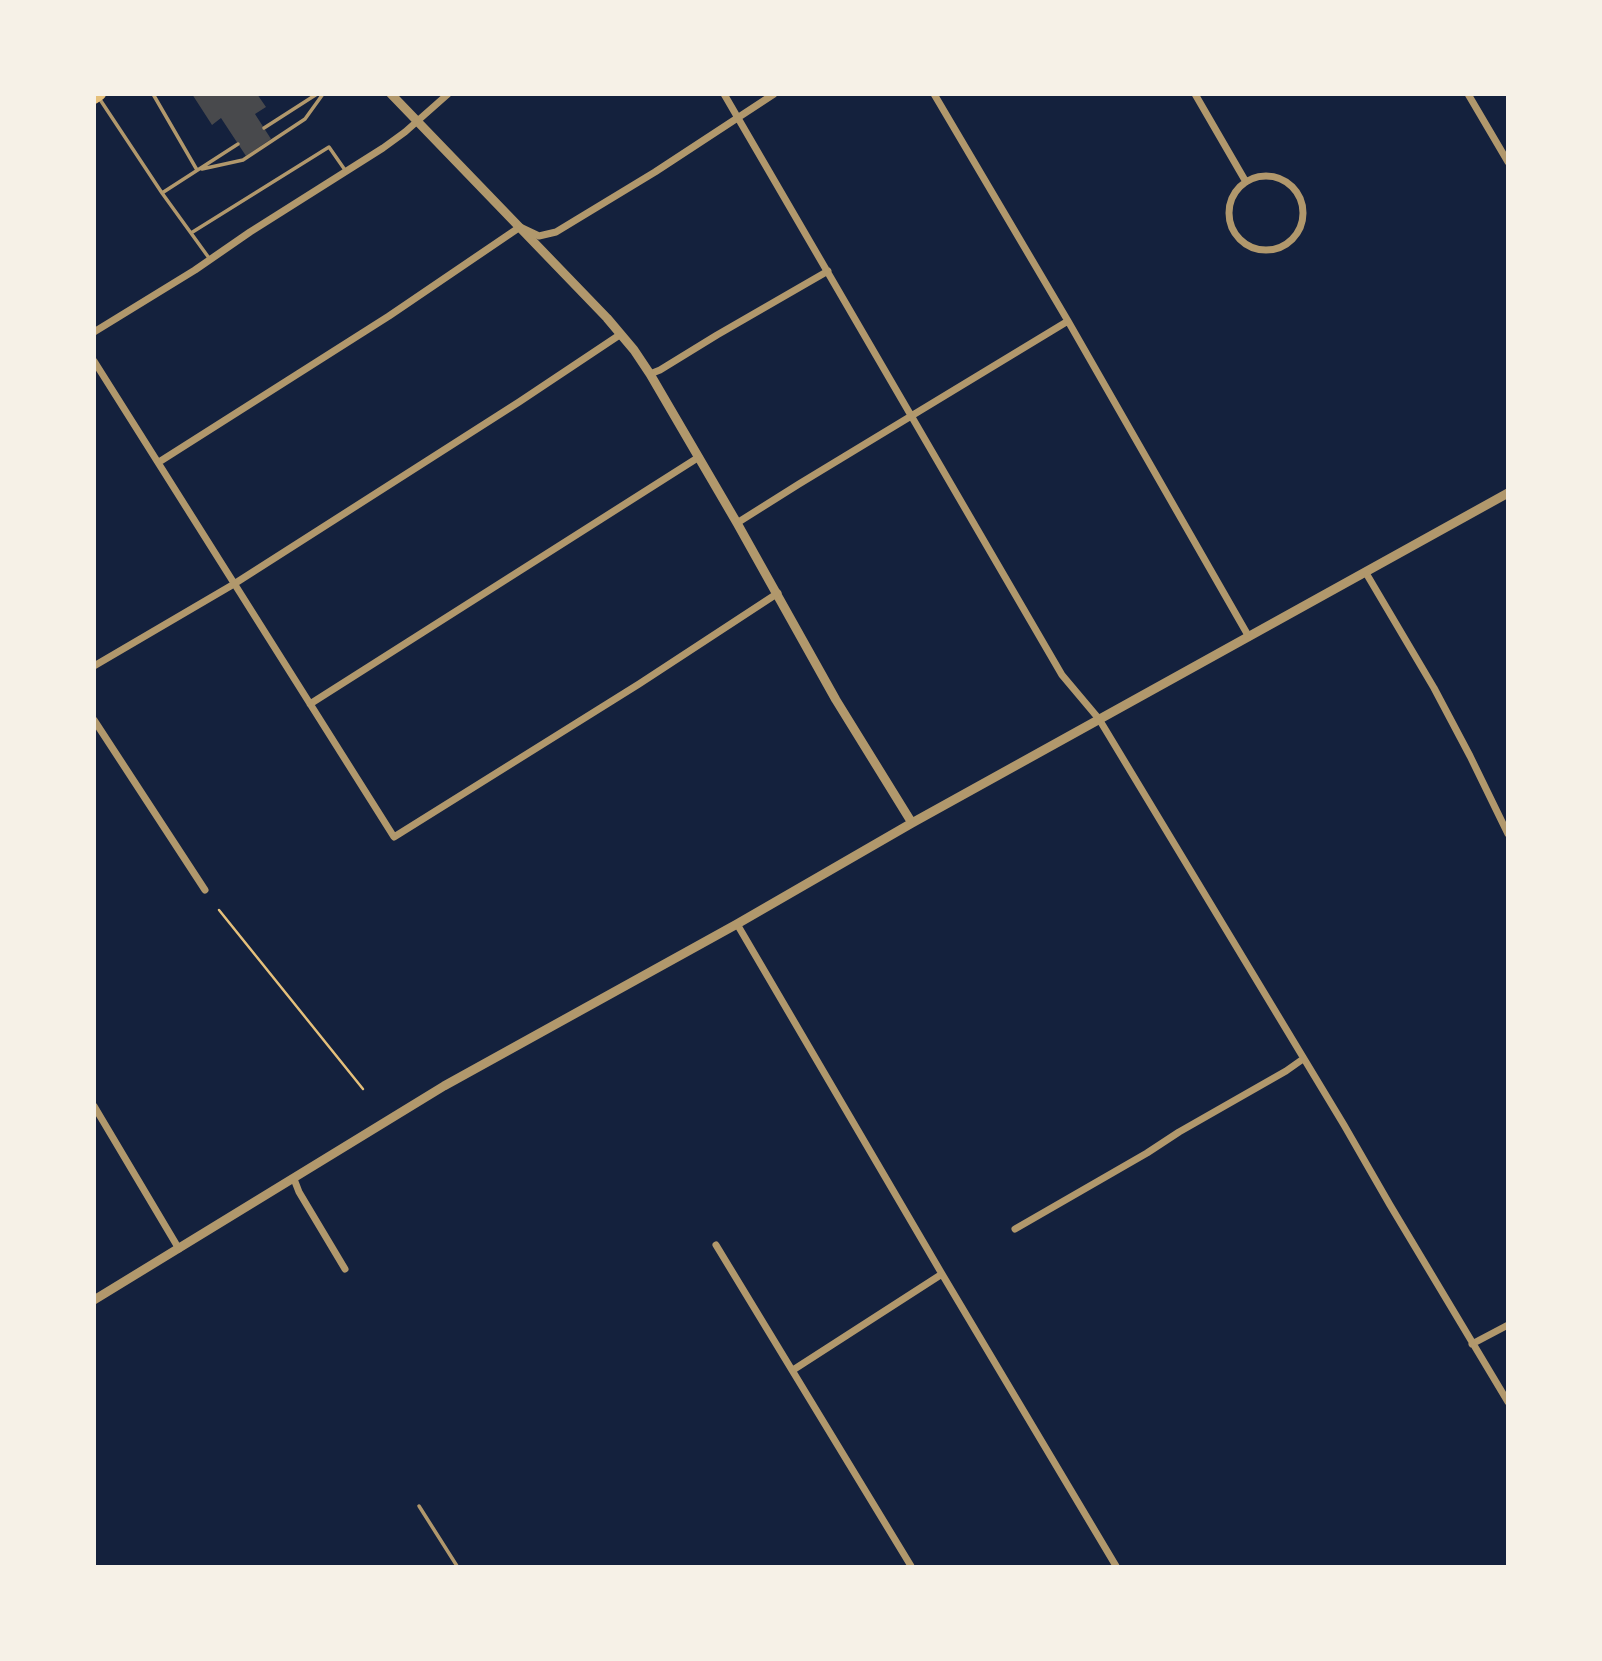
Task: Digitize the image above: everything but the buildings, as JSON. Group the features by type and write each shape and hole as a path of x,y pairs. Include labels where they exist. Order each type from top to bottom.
{"street":[{"path":"391,94 621,334 650,374 778,593 836,700 912,823"},
{"path":"94,332 383,148 448,94"},
{"path":"724,94 1062,675 1099,719 1267,996 1507,1402"},
{"path":"520,228 539,236 556,232 655,172 774,94"},
{"path":"934,94 1249,637"},
{"path":"1195,94 1246,182"},
{"path":"1468,94 1507,162"},
{"path":"1257,177 1281,179 1298,195 1302,219 1291,240 1281,247 1259,250 1240,240 1233,231 1229,209 1232,198 1246,182 1257,177"},
{"path":"159,462 389,316 520,228"},
{"path":"650,374 828,271"},
{"path":"737,523 1068,321"},
{"path":"94,666 234,584 621,334"},
{"path":"94,361 394,837 639,684 778,593"},
{"path":"310,704 699,457"},
{"path":"94,1300 444,1086 1507,493"},
{"path":"1366,573 1440,699 1507,834"},
{"path":"94,720 205,890"},
{"path":"737,924 1116,1566"},
{"path":"1015,1229 1303,1059"},
{"path":"94,1106 179,1249"},
{"path":"294,1179 345,1269"},
{"path":"716,1245 911,1566"},
{"path":"793,1370 942,1274"},
{"path":"1472,1343 1507,1325"}],"lane":[{"path":"153,94 197,170"},
{"path":"264,128 317,94"},
{"path":"197,170 243,160 305,119 323,94"},
{"path":"97,96 210,260"},
{"path":"162,193 238,144"},
{"path":"191,233 329,147 346,172"},
{"path":"419,1506 457,1566"}],"path":[{"path":"219,910 363,1088"}]}
